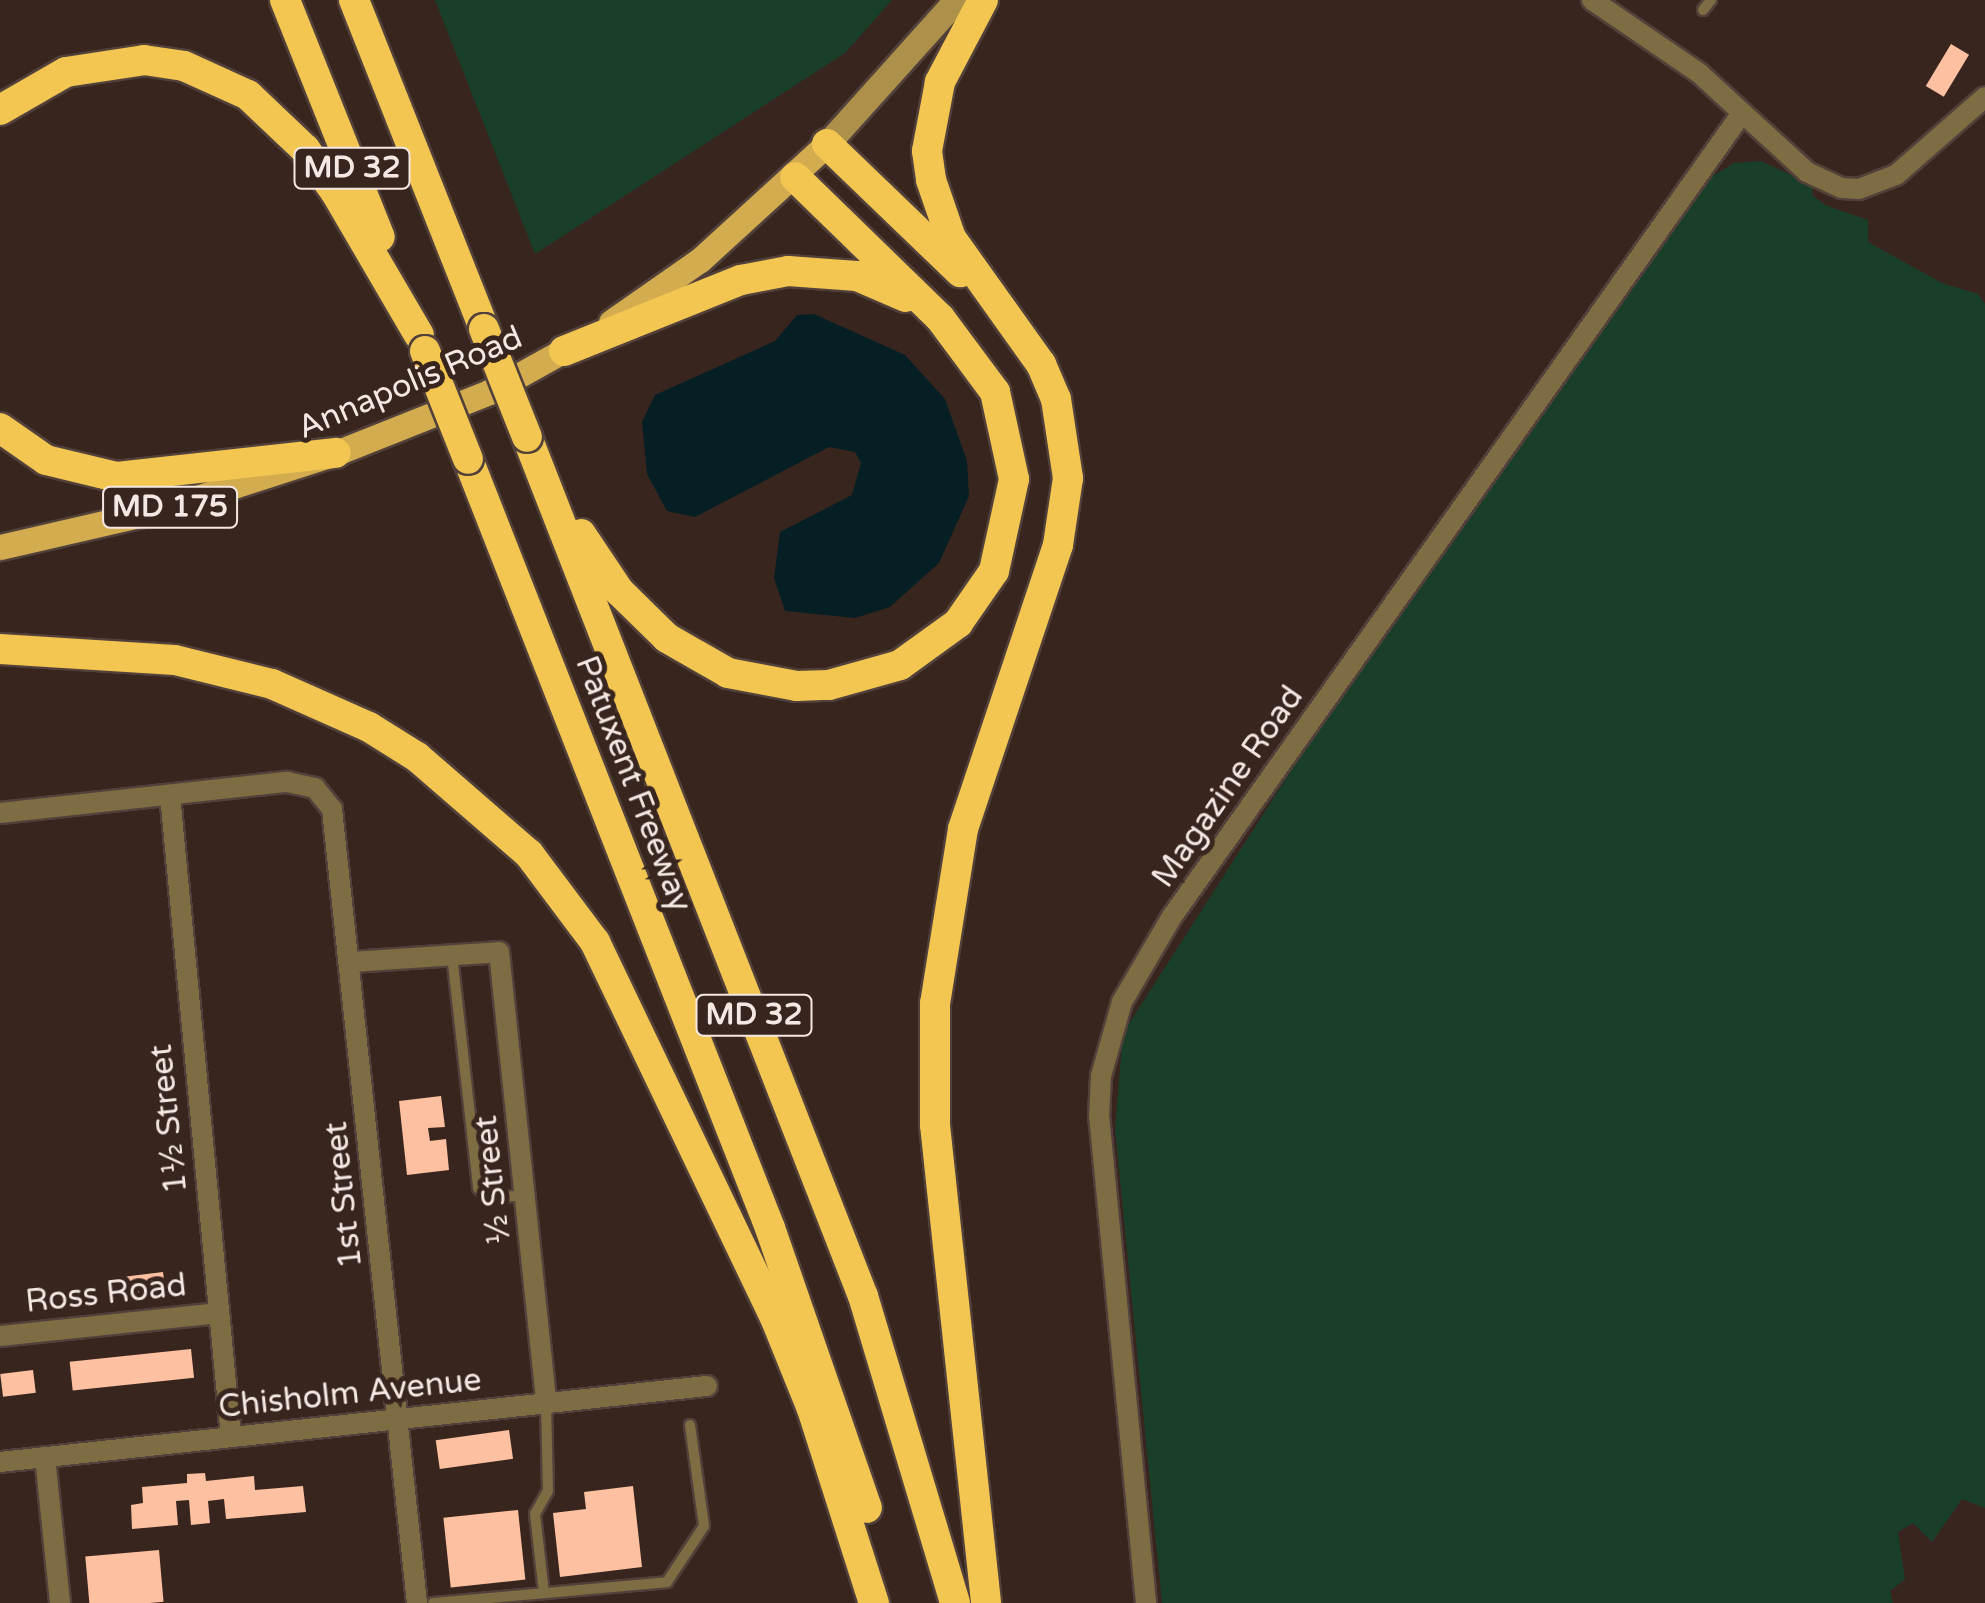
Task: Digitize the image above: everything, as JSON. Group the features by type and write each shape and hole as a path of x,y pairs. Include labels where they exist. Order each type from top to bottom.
{"highway":[{"name":"Patuxent Freeway","path":"285,0 776,1245 866,1504 891,1603"},
{"name":"Patuxent Freeway","path":"354,0 863,1296 955,1603"},
{"path":"984,0 940,82 928,150 930,180 952,238 1020,329 1056,399 1066,442 1066,511 963,830 940,950 933,1067 986,1603"},
{"path":"0,110 66,72 144,60 184,66 248,95 273,114 326,178 422,343"},
{"path":"826,144 1020,329"},
{"path":"532,449 619,592 642,618 693,656 728,673 797,686 882,672 932,645 967,612 994,571 1012,511 1012,451 995,392 940,318 796,177"},
{"path":"564,351 740,280 788,270 857,276 940,318"},
{"path":"0,428 46,460 116,477 336,453"},
{"path":"0,648 174,660 272,684 369,727 417,757 529,854 604,957 776,1320 874,1603"}],"main road":[{"name":"Annapolis Road","path":"0,547 156,511 336,453 488,392 564,351 700,260 796,177 956,0"}],"street":[{"path":"1592,0 1699,74 1740,116 1816,178 1858,189 1896,174 1985,97"},
{"name":"Magazine Road","path":"1146,1603 1100,1118 1102,1076 1122,1002 1172,918 1740,116"},
{"name":"1st Street","path":"170,795 287,782 314,788 335,820 417,1603"},
{"path":"0,813 170,795"},
{"name":"1½ Street","path":"170,795 232,1437"},
{"name":"½ Street","path":"452,956 498,952 546,1402"},
{"path":"350,962 452,956"},
{"name":"Ross Road","path":"0,1336 219,1312"},
{"name":"Chisholm Avenue","path":"0,1462 706,1386"},
{"path":"45,1457 60,1603"}],"lane":[{"path":"1703,10 1711,0"},
{"path":"452,956 478,1188 486,1197 524,1196"},
{"path":"544,1593 534,1514 548,1492 546,1402"},
{"path":"433,1603 667,1582 704,1526 690,1425"}],"green space":[{"path":"435,0 892,0 845,53 535,254"},
{"path":"1761,161 1813,185 1812,195 1825,205 1868,220 1868,242 1942,283 1978,294 1985,304 1985,1508 1962,1499 1932,1542 1913,1523 1898,1532 1905,1579 1890,1591 1893,1603 1162,1603 1115,1129 1123,1033 1305,749 1639,276 1666,228 1708,179 1734,163"}],"water":[{"path":"814,314 905,355 945,399 967,461 969,496 939,563 890,607 855,618 785,611 774,578 780,532 852,495 861,463 855,452 829,447 695,517 667,511 647,474 642,422 655,395 775,341 797,315"}],"building":[{"path":"1951,44 1969,55 1944,97 1926,86"},
{"path":"441,1096 445,1127 428,1128 430,1141 446,1139 449,1170 407,1175 399,1101"},
{"path":"163,1272 166,1297 125,1302 122,1277"},
{"path":"191,1349 194,1378 73,1391 70,1362"},
{"path":"33,1370 36,1393 3,1397 0,1374"},
{"path":"509,1430 513,1459 440,1469 436,1440"},
{"path":"205,1473 206,1481 254,1476 255,1490 303,1486 306,1512 226,1519 224,1499 208,1501 210,1523 191,1525 189,1500 176,1501 178,1525 132,1529 131,1505 143,1503 142,1487 187,1483 187,1474"},
{"path":"633,1486 642,1567 560,1577 553,1513 586,1509 584,1492"},
{"path":"518,1510 525,1580 451,1587 443,1518"},
{"path":"159,1550 164,1602 89,1603 85,1556"}]}
